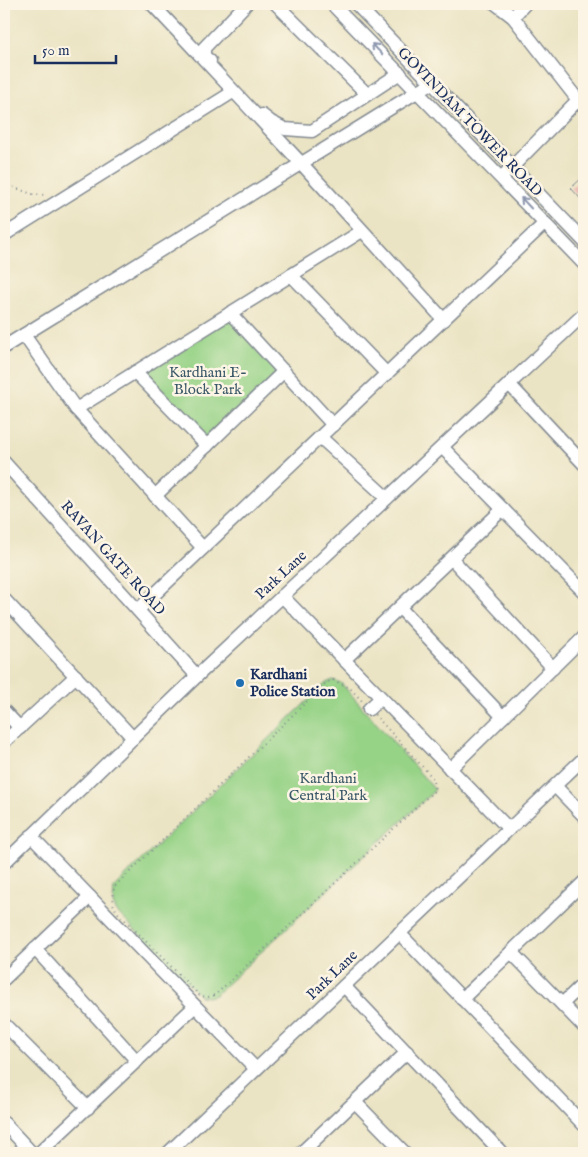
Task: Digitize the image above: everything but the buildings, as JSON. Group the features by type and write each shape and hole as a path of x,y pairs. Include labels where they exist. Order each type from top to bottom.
{"street":[{"path":"152,4 301,163 444,320"},
{"path":"246,4 204,48 204,56 258,112 271,122 285,129 312,132 400,73"},
{"path":"276,4 368,94"},
{"name":"GOVINDAM TOWER ROAD","path":"332,4 501,176 584,264"},
{"name":"GOVINDAM TOWER ROAD","path":"356,4 584,241"},
{"path":"496,4 513,17 581,103 501,176"},
{"path":"513,17 525,4"},
{"path":"4,347 432,82"},
{"path":"4,235 233,92"},
{"path":"138,610 545,223"},
{"path":"76,409 362,231"},
{"path":"291,275 387,374"},
{"path":"230,313 333,425"},
{"name":"Park Lane","path":"4,863 197,676 584,314"},
{"path":"24,335 76,409 203,548"},
{"path":"155,496 284,371"},
{"path":"135,372 207,446"},
{"path":"509,384 584,464"},
{"path":"320,437 387,498"},
{"path":"442,447 584,592"},
{"name":"RAVAN GATE ROAD","path":"4,462 197,676"},
{"path":"344,660 503,509"},
{"path":"452,559 552,668"},
{"path":"282,596 509,829"},
{"path":"4,599 133,738"},
{"path":"400,608 503,717"},
{"path":"450,769 584,637"},
{"path":"4,742 76,676"},
{"path":"369,709 381,698"},
{"path":"4,711 20,728"},
{"name":"Park Lane","path":"168,1153 584,758"},
{"path":"555,786 584,816"},
{"path":"31,836 90,897 175,977 195,1006 256,1069"},
{"path":"462,999 584,882"},
{"path":"4,979 90,897"},
{"path":"399,934 584,1125"},
{"path":"35,950 137,1061"},
{"path":"512,952 584,1027"},
{"path":"562,1004 584,982"},
{"path":"344,986 502,1153"},
{"path":"39,1153 195,1006"},
{"path":"4,1024 88,1108"},
{"path":"305,1152 407,1052"},
{"path":"355,1102 405,1153"},
{"path":"4,1123 32,1153"}],"path":[{"path":"4,184 32,194 62,198"},
{"path":"333,680 350,688 369,709 432,777 436,790 215,995 208,997 200,996 175,977 117,912 113,904 114,887 326,682 333,680"}],"green space":[{"name":"Kardhani E- Block Park","path":"230,313 284,371 207,446 135,372"},
{"name":"Kardhani Central Park","path":"333,680 341,683 435,790 215,995 208,997 200,996 117,912 113,904 114,887 326,683"}],"place":[{"name":"Kardhani Police Station","path":"240,683"}]}
